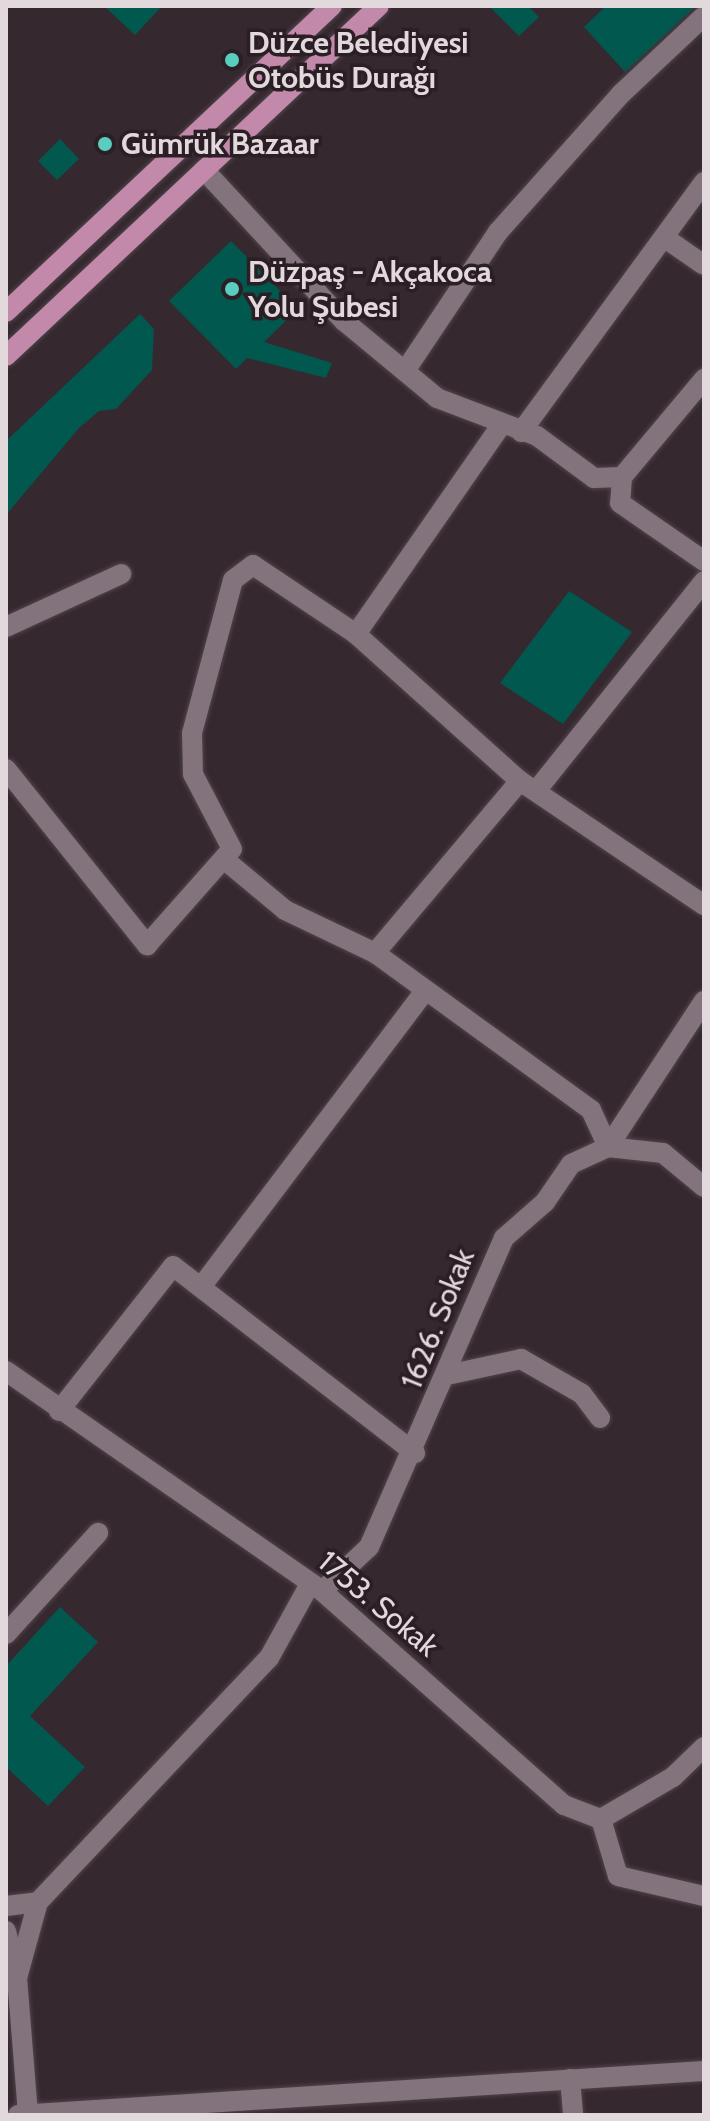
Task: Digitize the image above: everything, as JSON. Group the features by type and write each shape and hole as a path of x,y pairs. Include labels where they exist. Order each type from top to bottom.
{"main road":[{"path":"6,312 332,6"},
{"path":"6,356 379,6"}],"street":[{"path":"405,371 498,232 622,93 704,16"},
{"path":"204,170 344,321 437,398 510,430 594,478 622,477"},
{"path":"356,634 510,430 665,238 704,182"},
{"path":"665,238 704,265"},
{"path":"704,379 622,477 620,503 704,561"},
{"path":"6,769 147,945 232,849 193,774 192,733 233,580 253,565 356,634 528,786 704,905"},
{"path":"6,627 121,574"},
{"path":"375,953 528,786 704,581"},
{"path":"225,860 285,910 375,953 424,992 591,1110 608,1147"},
{"path":"201,1287 424,992"},
{"path":"608,1147 704,1001"},
{"path":"608,1147 663,1153 704,1187"},
{"name":"1626. Sokak","path":"38,1902 269,1658 316,1587 369,1547 415,1453 504,1238 545,1202 571,1164 608,1147"},
{"path":"59,1411 173,1266 415,1453"},
{"path":"447,1375 521,1359 582,1394 600,1418"},
{"name":"1753. Sokak","path":"6,1371 59,1411 316,1587 532,1781 601,1819"},
{"path":"6,1634 98,1533"},
{"path":"704,1747 673,1777 601,1819 618,1876 704,1896"},
{"path":"6,1906 38,1902 17,1978"},
{"path":"6,1931 17,1978 28,2114"},
{"path":"18,2115 174,2110 704,2071"},
{"path":"570,2079 573,2115"}],"building":[{"path":"104,6 162,6 135,35"},
{"path":"489,6 528,6 539,17 519,36"},
{"path":"606,6 696,6 625,72 584,27"},
{"path":"60,139 79,159 57,180 38,161"},
{"path":"231,241 298,309 264,342 332,363 326,378 247,358 236,369 169,301"},
{"path":"140,314 154,329 152,370 116,409 99,411 79,428 6,515 6,441"},
{"path":"569,591 632,632 563,724 500,683"},
{"path":"60,1607 98,1642 30,1716 85,1767 48,1806 6,1767 6,1666"}],"place":[{"name":"Düzce Belediyesi Otobüs Durağı","path":"232,60"},
{"name":"Gümrük Bazaar","path":"105,144"},
{"name":"Düzpaş - Akçakoca Yolu Şubesi","path":"232,289"}]}
